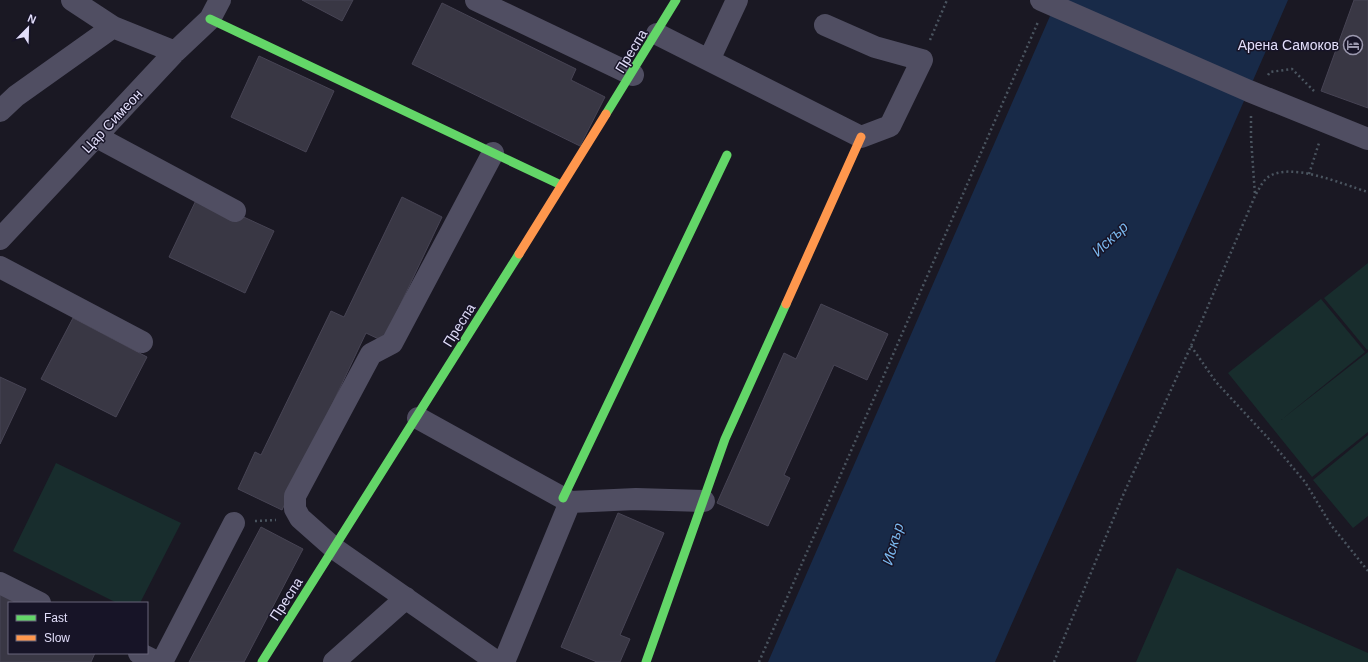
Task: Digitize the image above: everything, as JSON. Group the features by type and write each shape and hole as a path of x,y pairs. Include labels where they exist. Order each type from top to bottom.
{"street":[{"path":"72,0 113,27 175,52"},
{"name":"Цар Симеон","path":"0,239 175,52 210,19 220,0"},
{"path":"476,0 633,75"},
{"name":"Преспа","path":"262,662 418,418 561,185 633,75 676,0"},
{"path":"709,60 738,0"},
{"path":"1048,3 1253,93 1368,139"},
{"path":"210,19 561,185"},
{"path":"646,662 725,439 861,137 890,126 922,60 875,47 825,25"},
{"path":"0,111 16,96 113,27"},
{"path":"657,34 861,137"},
{"path":"97,137 235,211"},
{"path":"493,154 392,343 371,354 295,496 294,509 300,518 335,549 497,662"},
{"path":"504,662 567,500 728,155"},
{"path":"0,267 142,342"},
{"path":"418,418 567,500 636,499 704,501"},
{"path":"162,662 234,522"},
{"path":"0,583 38,602"},
{"path":"334,662 406,598"},
{"path":"141,654 157,662"}],"path":[{"path":"922,60 947,0"},
{"path":"758,662 1048,3"},
{"path":"1255,196 1251,130 1253,93 1270,72 1292,69"},
{"path":"1309,174 1325,123"},
{"path":"1054,662 1124,493 1191,346 1255,196 1267,178 1282,172 1298,171 1368,192"},
{"path":"1191,346 1216,382 1268,438 1305,482 1332,525 1368,571"},
{"path":"234,522 300,518"}],"green space":[{"path":"1368,263 1368,349 1367,350 1324,298"},
{"path":"1321,299 1365,352 1281,420 1368,352 1368,432 1312,477 1228,373"},
{"path":"1368,435 1368,516 1353,528 1313,480"},
{"path":"56,463 181,523 141,602 115,602 13,551"},
{"path":"1177,568 1368,653 1368,662 1136,662"}],"water":[{"name":"Искър","path":"1057,0 1288,0 995,662 768,662"}],"building":[{"path":"302,0 353,0 342,21"},
{"name":"Арена Самоков","path":"1354,0 1368,0 1368,108 1321,91"},
{"path":"442,3 576,69 571,80 605,97 580,146 412,64"},
{"path":"259,56 334,91 306,152 231,117"},
{"path":"198,196 274,231 245,293 169,257"},
{"path":"402,197 442,217 383,341 366,333 282,510 238,489 255,452 261,455 331,311 344,317"},
{"path":"821,304 888,334 867,380 834,365 784,475 790,478 768,526 717,503 784,353 796,359"},
{"path":"73,318 147,357 116,417 41,379"},
{"path":"0,377 26,389 0,444"},
{"path":"618,513 664,533 620,635 630,639 620,662 597,662 561,647"},
{"path":"261,527 303,549 244,662 189,662"},
{"path":"0,590 24,602 8,602 8,654 95,654 91,662 0,662"}],"traffic: fast":[{"path":"606,114 676,0"},
{"path":"210,19 561,185"},
{"path":"563,498 727,155"},
{"path":"262,662 519,254"},
{"path":"646,662 725,439 786,304"}],"traffic: slow":[{"path":"519,254 606,114"},
{"path":"786,304 861,137"}],"place":[{"name":"Арена Самоков","path":"1353,45"}]}
